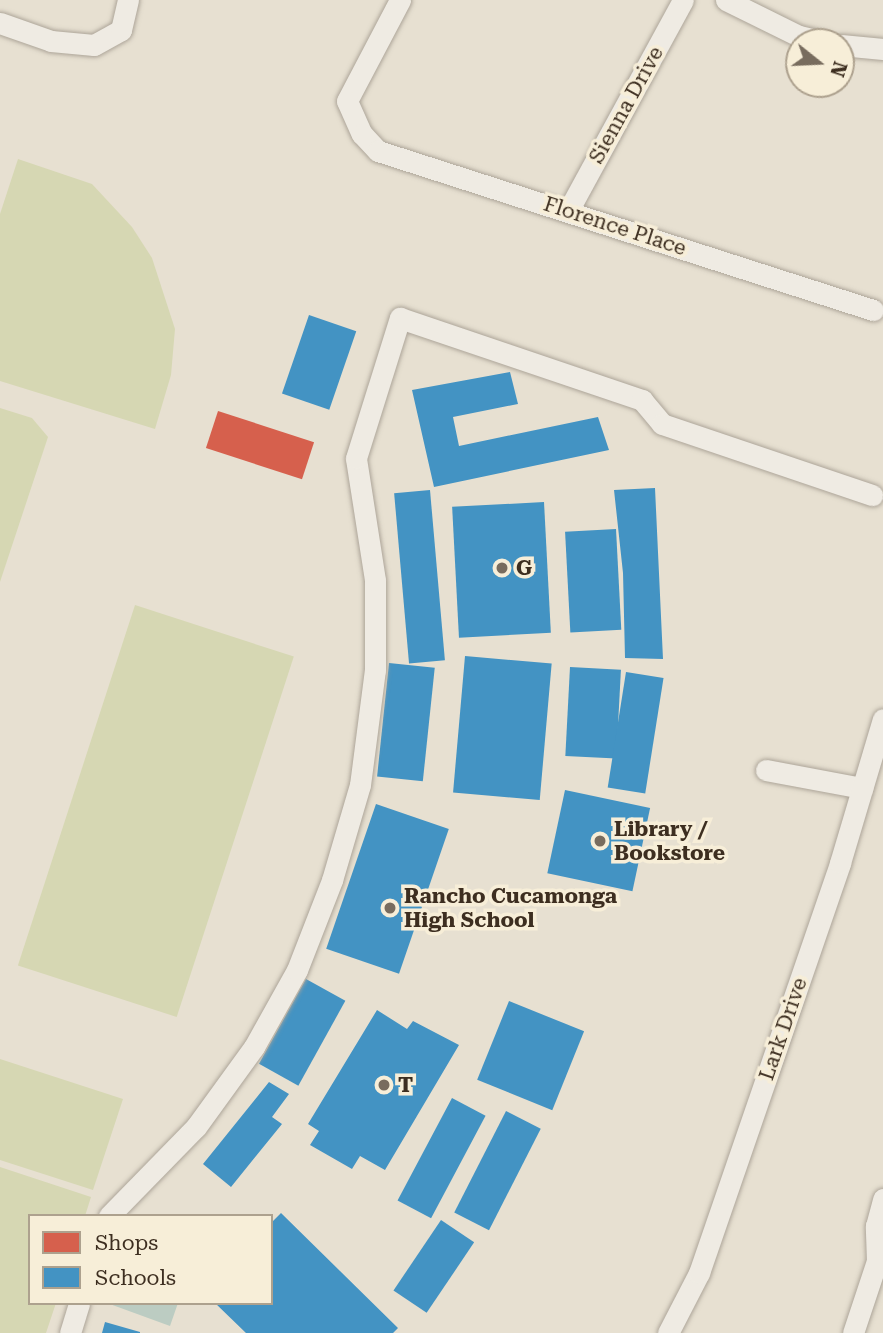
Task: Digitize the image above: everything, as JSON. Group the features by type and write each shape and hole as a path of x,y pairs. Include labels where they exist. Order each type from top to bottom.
{"street":[{"path":"0,23 51,41 94,45 121,30 128,0"},
{"name":"Florence Place","path":"400,0 347,101 362,134 378,151 873,310"},
{"name":"Sienna Drive","path":"568,211 683,0"},
{"path":"726,0 785,29"},
{"path":"855,46 883,49"},
{"path":"111,1214 196,1127 254,1046 297,970 332,880 360,785 375,670 375,580 356,458 400,318 642,400 663,424 872,495"},
{"name":"Lark Drive","path":"668,1333 699,1273 883,719"},
{"path":"766,770 862,788"},
{"path":"853,1333 880,1262 876,1226 883,1199"},
{"path":"70,1333 78,1305"}],"green space":[{"path":"18,159 92,184 132,227 152,258 175,329 171,375 155,429 0,381 0,214"},
{"path":"0,408 32,418 48,437 0,582"},
{"path":"135,605 294,657 177,1017 18,965"},
{"path":"0,1059 123,1099 93,1190 0,1160"},
{"path":"0,1167 91,1197 86,1214 28,1214 28,1305 55,1305 46,1333 0,1333"}],"shaded area":[{"path":"112,1305 177,1305 170,1326"}],"building: Shops":[{"path":"218,411 314,442 302,479 206,448"}],"building: Schools":[{"path":"309,315 356,331 329,410 282,393"},
{"path":"510,372 518,404 453,417 459,446 598,417 609,450 434,487 412,390"},
{"path":"655,488 663,659 625,658 623,573 614,490"},
{"path":"430,490 445,660 409,663 394,493"},
{"name":"G","path":"544,502 551,633 459,638 452,507"},
{"path":"616,529 621,630 570,633 565,532"},
{"path":"465,656 552,664 540,800 453,792"},
{"path":"389,663 435,668 423,781 377,776"},
{"path":"570,667 621,670 616,759 565,756"},
{"path":"626,672 664,678 645,794 608,788"},
{"name":"Library / Bookstore","path":"565,790 650,808 632,891 547,873"},
{"path":"376,804 449,829 399,974 326,949"},
{"path":"306,979 345,1001 298,1086 259,1064"},
{"path":"509,1001 584,1031 552,1110 477,1080"},
{"name":"T","path":"377,1010 407,1029 413,1021 459,1045 385,1170 360,1156 352,1169 310,1145 319,1131 308,1124"},
{"path":"269,1082 289,1094 272,1117 282,1124 231,1187 203,1164"},
{"path":"452,1098 486,1116 431,1218 398,1200"},
{"path":"506,1111 541,1129 489,1230 454,1213"},
{"path":"281,1213 398,1328 393,1333 246,1333 217,1305 273,1305 273,1221"},
{"path":"441,1220 474,1242 427,1313 393,1290"},
{"path":"105,1322 140,1332 140,1333 102,1333"}],"place":[{"name":"G","path":"502,568"},
{"name":"Library / Bookstore","path":"600,841"},
{"name":"Rancho Cucamonga High School","path":"390,908"},
{"name":"T","path":"384,1085"}]}
